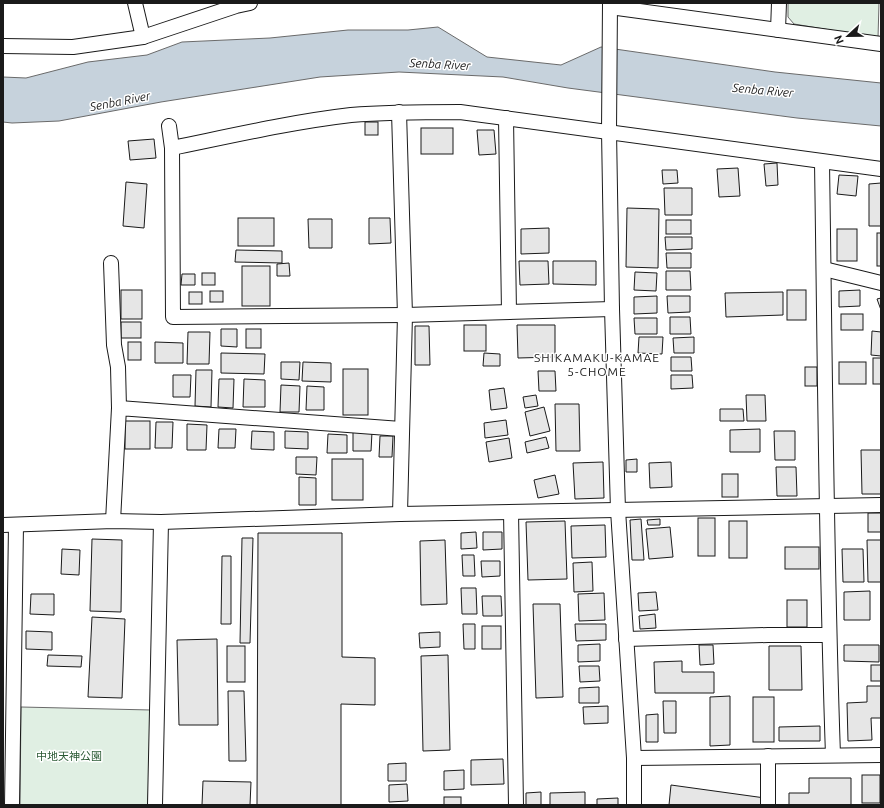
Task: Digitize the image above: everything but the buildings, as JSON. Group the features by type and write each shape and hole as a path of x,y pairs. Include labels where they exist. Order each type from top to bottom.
{"street":[{"path":"135,3 143,37"},
{"path":"3,46 73,47 143,37 236,6 250,3"},
{"path":"778,30 779,3"},
{"path":"634,805 634,758 618,510 612,309 609,131 610,5 881,44"},
{"path":"398,112 405,315 400,514"},
{"path":"172,148 295,123 350,115 398,112 460,112 881,169"},
{"path":"506,118 509,312"},
{"path":"169,126 172,148 173,317 405,315 612,309"},
{"path":"822,162 826,505 833,755"},
{"path":"111,263 114,345 118,367 119,408 113,520"},
{"path":"824,269 881,283"},
{"path":"119,408 401,428"},
{"path":"12,805 10,525 113,520 161,522 400,514 881,505"},
{"path":"511,512 516,805"},
{"path":"155,805 161,522"},
{"path":"626,639 768,635 829,635"},
{"path":"634,758 881,755"},
{"path":"768,756 768,805"}],"green space":[{"path":"788,3 879,3 878,38 794,24 788,17"},
{"name":"中地天神公園","path":"21,707 151,710 148,805 20,805"}],"water":[{"name":"Senba River","path":"438,27 487,57 561,65 601,47 775,72 881,83 881,126 797,118 568,88 503,77 399,72 320,77 161,102 59,121 3,122 3,77 26,78 88,62 147,55 182,42 270,38 348,30 408,30"}],"district":[{"name":"SHIKAMAKU-KAMAE 5-CHOME","path":"597,364"}]}
